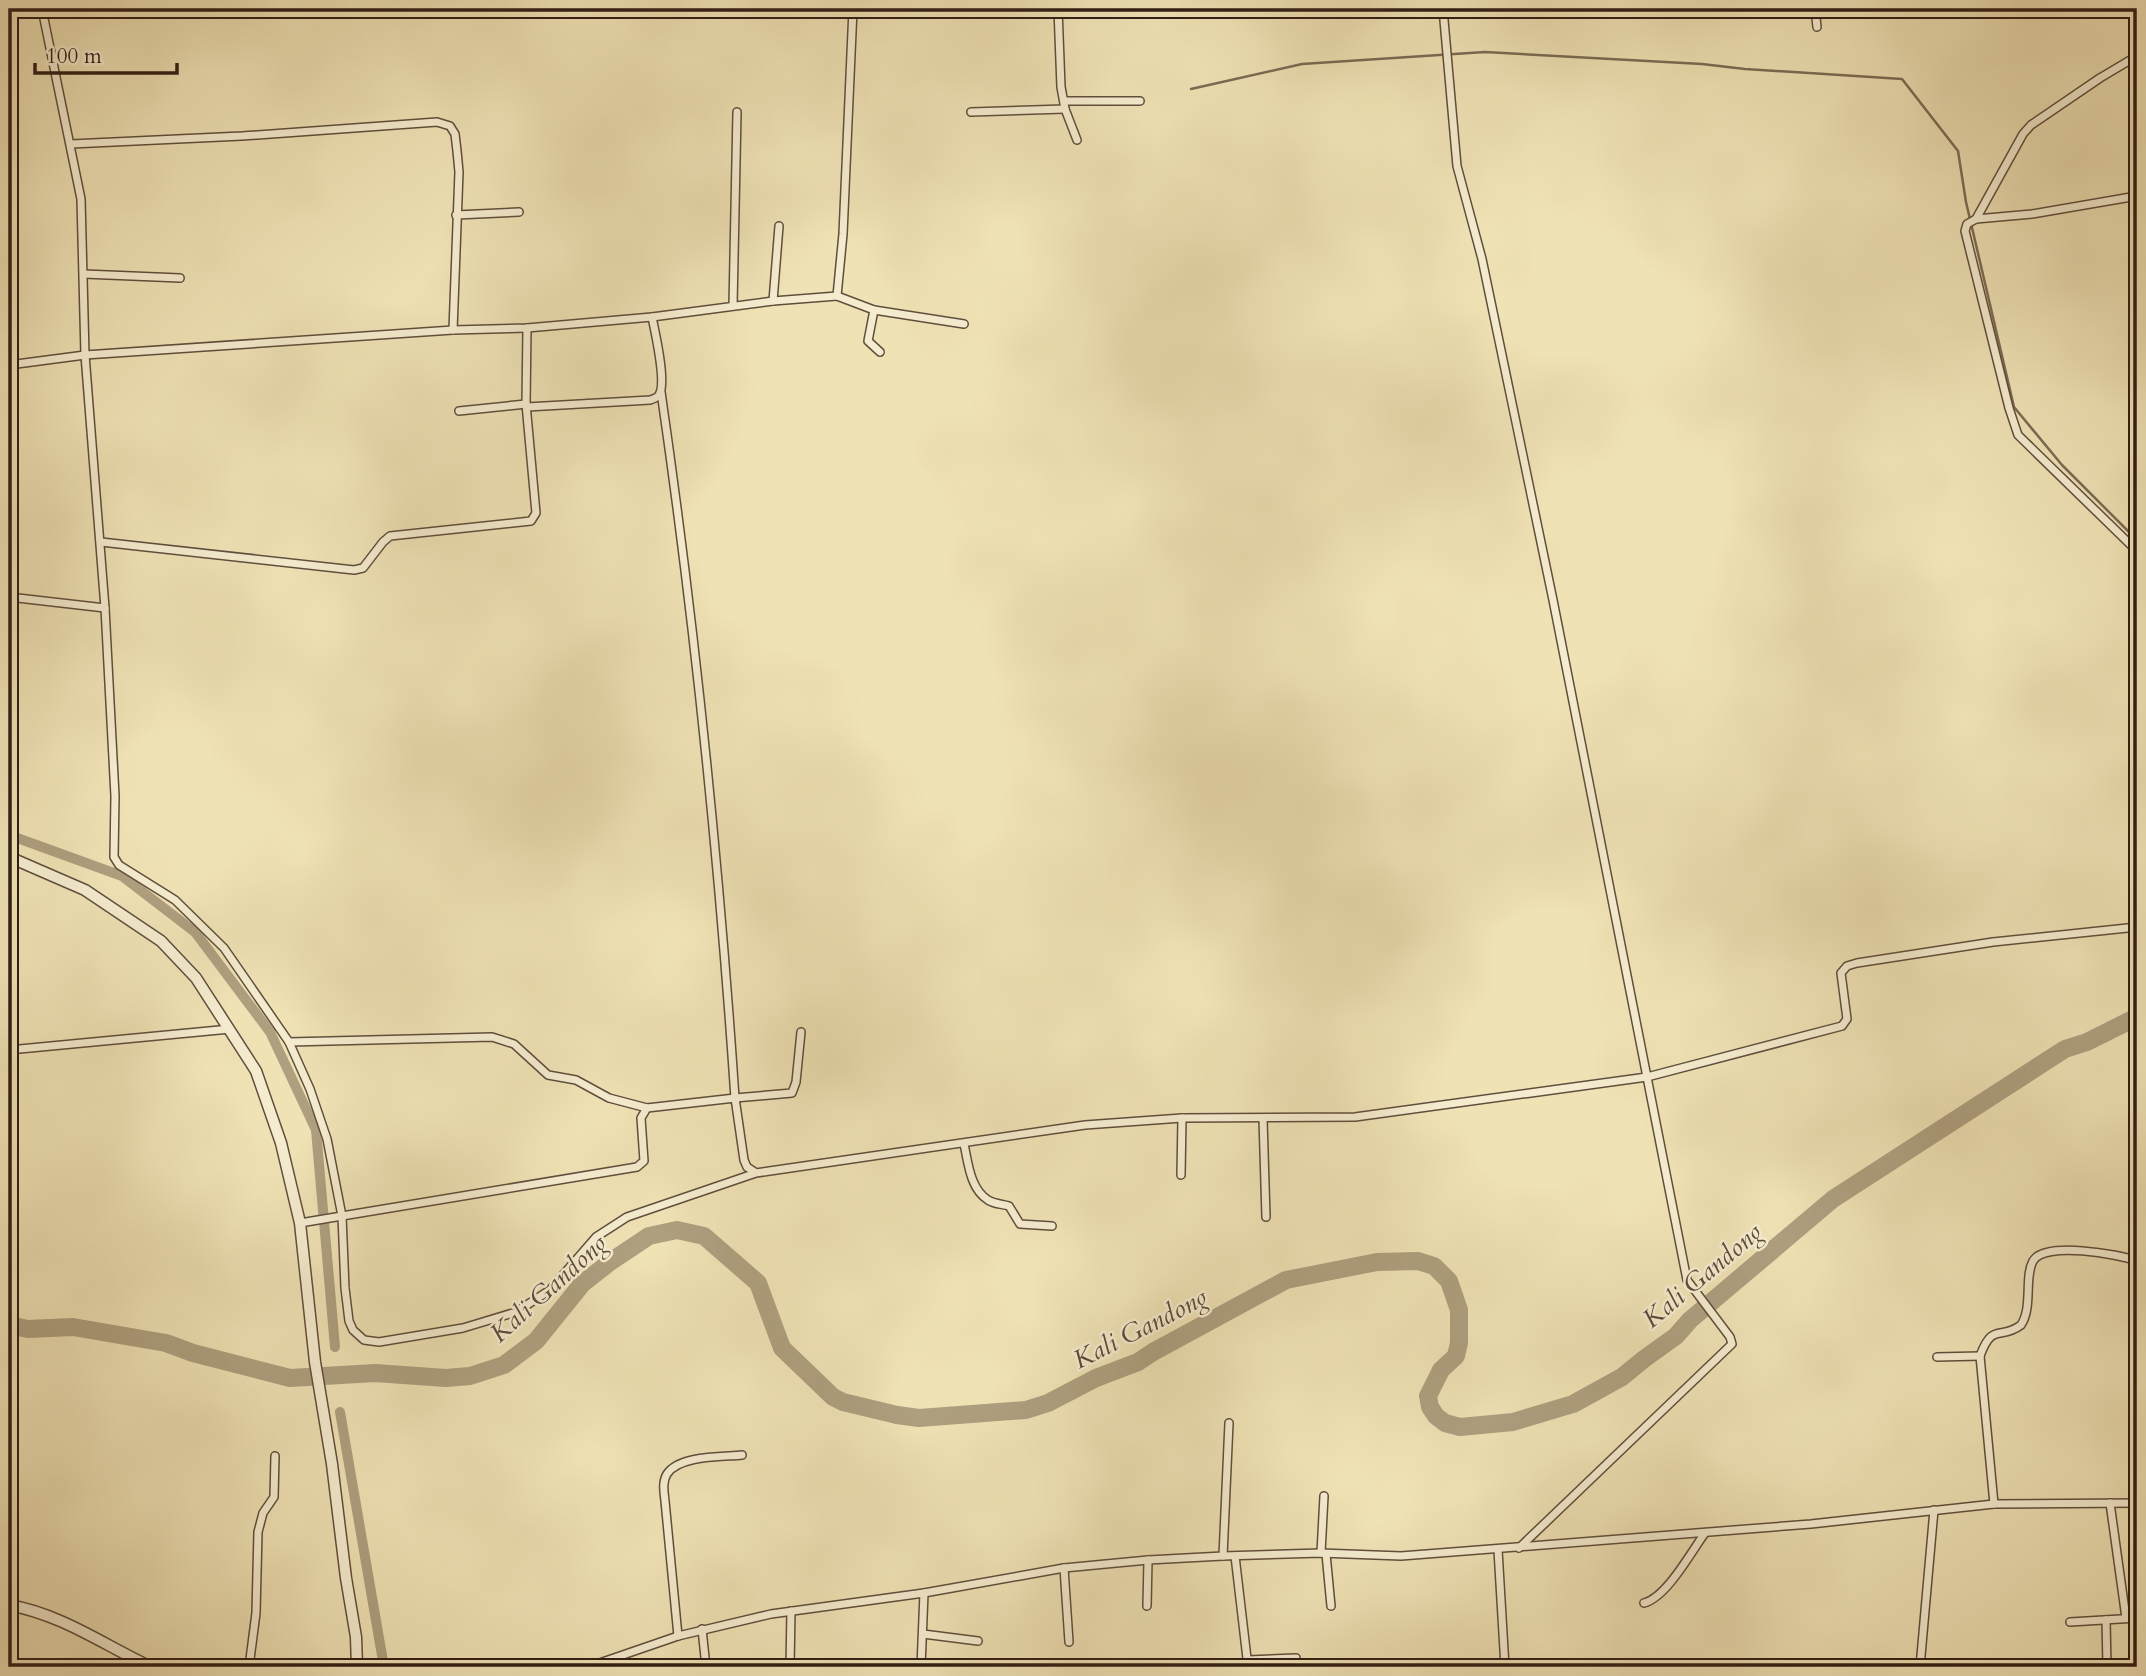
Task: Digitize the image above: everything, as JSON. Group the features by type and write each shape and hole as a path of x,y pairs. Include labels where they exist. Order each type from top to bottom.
{"street":[{"path":"42,9 81,199 85,355 101,542 116,815 116,861 175,901 224,948 289,1042 310,1089 327,1139 342,1216 349,1321 353,1330 364,1340 379,1342 463,1328 516,1311 550,1290 596,1237 627,1217 756,1173 1085,1125 1182,1118 1355,1117 1647,1077 1842,1026 1847,1019 1841,973 1847,966 1993,942 2137,927"},
{"path":"837,296 843,234 853,9"},
{"path":"1058,9 1061,87 1077,140"},
{"path":"1444,9 1457,166 1482,259 1553,600 1687,1280 1732,1340 1730,1348 1519,1548"},
{"path":"1815,9 1817,27"},
{"path":"2137,56 2031,125 1965,231 2018,435 2137,551"},
{"path":"971,112 1140,101"},
{"path":"733,306 737,112"},
{"path":"71,144 242,136 438,122 450,126 455,134 459,172 453,330"},
{"path":"1972,221 2137,196"},
{"path":"456,215 519,212"},
{"path":"773,301 779,226"},
{"path":"84,274 180,278"},
{"path":"9,365 85,355 453,330 527,328 837,296 874,310 964,324"},
{"path":"874,310 868,341 880,352"},
{"path":"652,317 688,586 727,980 735,1098 744,1160 747,1167 756,1173"},
{"path":"101,542 354,570 363,568 390,537 526,522 534,518 536,513 527,405 527,328"},
{"path":"459,411 650,400 661,392"},
{"path":"9,597 105,608"},
{"path":"9,857 85,890 161,941 196,978 256,1071 304,1222 314,1362 332,1464 345,1578 356,1637 357,1667"},
{"path":"9,1050 230,1029"},
{"path":"289,1042 492,1037 504,1039 514,1044 548,1075 576,1080 609,1098 647,1108 792,1093 796,1082 801,1032"},
{"path":"304,1222 637,1167 644,1161 641,1118 647,1108"},
{"path":"1181,1175 1182,1118"},
{"path":"1263,1119 1266,1217"},
{"path":"964,1144 970,1173 982,1195 989,1201 1009,1206 1020,1224 1052,1226"},
{"path":"1994,1504 1980,1356 1990,1336 2016,1329 2024,1320 2032,1264 2039,1255 2054,1251 2107,1252 2137,1261"},
{"path":"1937,1357 1980,1356"},
{"path":"1223,1556 1229,1423"},
{"path":"678,1636 665,1501 664,1483 667,1474 682,1463 699,1458 742,1455"},
{"path":"249,1667 256,1613 258,1532 262,1513 274,1497 275,1456"},
{"path":"1324,1496 1324,1554 1331,1606"},
{"path":"2110,1503 2126,1618"},
{"path":"588,1667 702,1629 791,1611 924,1593 1064,1568 1223,1556 1401,1556 1811,1524 1994,1504 2137,1503"},
{"path":"1920,1667 1934,1510"},
{"path":"1644,1603 1654,1601 1705,1532"},
{"path":"1498,1550 1505,1667"},
{"path":"1235,1556 1248,1664 1296,1658"},
{"path":"1147,1606 1148,1560"},
{"path":"1064,1568 1069,1642"},
{"path":"921,1667 924,1593"},
{"path":"9,1605 70,1623 151,1667"},
{"path":"790,1667 791,1611"},
{"path":"2070,1622 2137,1618"},
{"path":"2106,1620 2107,1667"},
{"path":"702,1629 706,1667"},
{"path":"923,1634 978,1641"}],"waterway":[{"path":"1191,89 1302,64 1485,52 1902,79 1958,151 1966,202 2014,407 2062,465 2137,540"},
{"path":"9,835 122,876 195,932 270,1032 316,1130 335,1347"},
{"name":"Kali Gandong","path":"9,1325 28,1329 73,1327 166,1343 193,1353 290,1378 375,1373 446,1378 470,1376 504,1365 536,1341 582,1284 610,1262 649,1236 677,1230 704,1236 758,1283 782,1348 833,1397 843,1402 919,1418 1026,1410 1048,1403 1096,1378 1138,1362 1286,1280 1377,1262 1418,1261 1434,1266 1449,1281 1459,1310 1459,1343 1456,1356 1441,1370 1428,1396 1430,1407 1445,1423 1460,1427 1513,1422 1573,1404 1622,1377 1676,1336 1690,1320 1833,1199 2065,1049 2087,1042 2137,1017"},
{"path":"340,1412 384,1667"}]}
